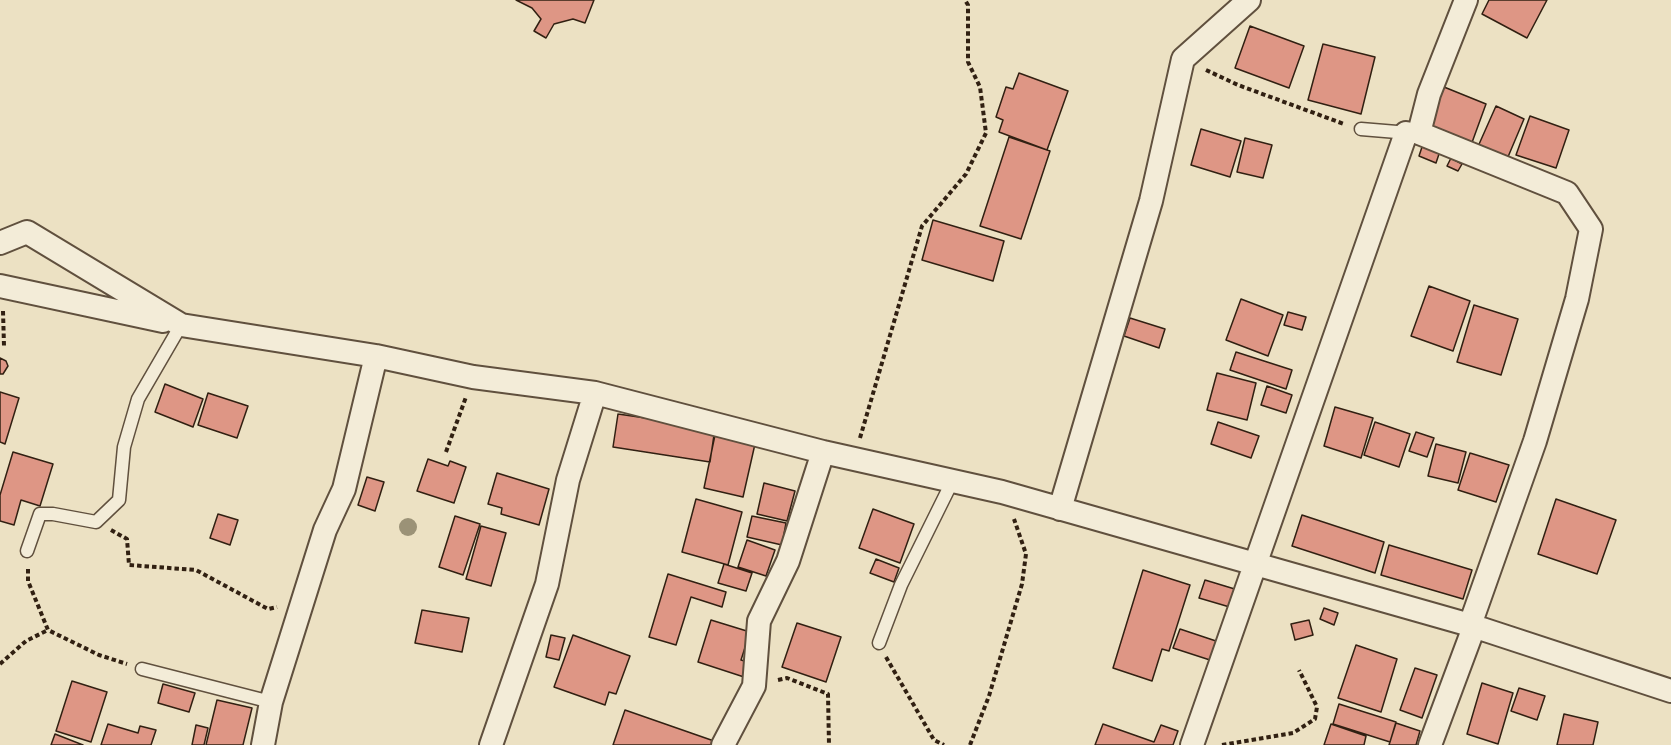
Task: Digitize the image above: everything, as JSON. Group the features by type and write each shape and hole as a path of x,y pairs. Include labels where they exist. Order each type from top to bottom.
{"street":[{"path":"1060,509 1151,201 1183,59 1249,0"},
{"path":"1192,745 1255,564 1412,133 1466,0"},
{"path":"1412,133 1567,193 1591,229 1577,299 1535,441 1430,745"},
{"path":"0,243 27,232 181,325"},
{"path":"0,286 181,325 376,356 473,377 595,393 823,452 1005,493 1472,626 1671,691"},
{"path":"263,745 271,702 325,530 344,489 376,356"},
{"path":"490,745 547,584 568,480 595,393"},
{"path":"723,745 754,686 759,621 788,561 823,452"}],"lane":[{"path":"1361,129 1412,133"},
{"path":"27,552 40,514 54,514 96,522 119,500 124,447 138,399 181,325"},
{"path":"879,643 901,585 953,480"},
{"path":"142,669 271,702"}],"path":[{"path":"854,459 899,298 922,226 966,174 986,134 980,87 968,62 968,5 965,0"},
{"path":"1183,59 1238,85 1361,129"},
{"path":"446,452 473,377"},
{"path":"970,745 989,696 1022,585 1026,554 1005,493"},
{"path":"96,522 127,539 129,565 196,570 268,609 304,599"},
{"path":"27,552 28,581 48,630 99,655 142,669"},
{"path":"0,664 26,641 48,630"},
{"path":"879,643 934,740 944,745"},
{"path":"1222,745 1293,733 1315,719 1317,707 1299,670"},
{"path":"754,686 787,678 828,694 829,745"}],"building":[{"path":"516,0 594,0 585,23 573,19 554,24 546,38 534,31 541,19 532,8"},
{"path":"1489,0 1547,0 1527,38 1482,14"},
{"path":"1250,26 1304,46 1289,88 1235,68"},
{"path":"1323,44 1375,57 1361,114 1308,100"},
{"path":"1019,73 1068,91 1047,150 999,132 1003,120 996,117 1006,87 1013,89"},
{"path":"1444,87 1486,104 1470,148 1427,132"},
{"path":"1496,106 1524,119 1505,164 1476,151"},
{"path":"1530,116 1569,130 1556,168 1516,155"},
{"path":"1201,129 1241,141 1230,177 1191,165"},
{"path":"1009,137 1050,151 1021,239 980,226"},
{"path":"1245,138 1272,145 1263,178 1237,172"},
{"path":"1423,144 1440,151 1436,163 1419,156"},
{"path":"1451,158 1462,164 1458,171 1447,166"},
{"path":"933,220 1004,241 993,281 922,260"},
{"path":"1429,286 1470,301 1453,351 1411,336"},
{"path":"1241,299 1283,315 1268,356 1226,340"},
{"path":"1474,305 1518,319 1501,375 1457,362"},
{"path":"1288,312 1306,317 1302,330 1284,325"},
{"path":"1130,318 1165,329 1159,348 1124,336"},
{"path":"1236,352 1292,370 1286,389 1230,370"},
{"path":"0,358 6,361 8,366 3,374 0,374"},
{"path":"1217,373 1256,383 1247,420 1207,410"},
{"path":"165,384 203,399 193,427 155,412"},
{"path":"1267,386 1292,395 1286,413 1261,405"},
{"path":"0,392 19,398 5,444 0,442"},
{"path":"208,393 248,406 237,438 198,425"},
{"path":"1335,407 1373,418 1361,458 1324,446"},
{"path":"618,414 715,428 710,462 613,447"},
{"path":"1218,422 1259,436 1251,458 1211,444"},
{"path":"1375,422 1410,434 1399,467 1364,455"},
{"path":"1416,432 1434,438 1427,457 1409,451"},
{"path":"715,435 755,444 743,497 704,488"},
{"path":"1436,444 1466,452 1458,483 1428,476"},
{"path":"13,452 53,464 40,506 21,500 14,525 0,521 0,495"},
{"path":"1470,453 1509,465 1496,502 1458,490"},
{"path":"428,459 448,466 450,461 466,467 454,503 417,491"},
{"path":"497,473 549,489 539,525 501,514 502,508 488,504"},
{"path":"367,477 384,482 375,511 358,505"},
{"path":"764,483 795,491 787,521 757,514"},
{"path":"696,499 742,512 728,565 682,552"},
{"path":"1556,499 1616,520 1597,574 1538,554"},
{"path":"873,509 914,524 900,563 859,548"},
{"path":"218,514 238,520 230,545 210,538"},
{"path":"1302,515 1384,542 1375,573 1292,546"},
{"path":"455,516 480,524 463,575 439,567"},
{"path":"752,516 786,523 782,545 747,537"},
{"path":"481,526 506,533 491,586 466,579"},
{"path":"747,540 775,550 766,576 738,567"},
{"path":"1389,545 1472,570 1463,599 1381,575"},
{"path":"876,559 899,568 894,582 870,573"},
{"path":"724,564 752,573 746,591 718,583"},
{"path":"1143,570 1190,585 1169,651 1162,649 1152,681 1113,668"},
{"path":"668,574 726,592 722,607 691,597 676,645 649,637"},
{"path":"1205,580 1238,590 1233,608 1199,598"},
{"path":"1324,608 1338,613 1334,625 1320,619"},
{"path":"422,610 469,618 462,652 415,643"},
{"path":"711,620 750,632 741,660 748,662 744,677 698,662"},
{"path":"1309,620 1313,635 1295,640 1291,624"},
{"path":"797,623 841,637 826,682 782,667"},
{"path":"1180,629 1219,642 1213,661 1173,648"},
{"path":"551,635 565,638 559,660 546,657"},
{"path":"573,635 630,656 616,694 609,692 605,705 554,687"},
{"path":"1356,645 1397,659 1381,712 1338,698"},
{"path":"1415,668 1437,675 1422,718 1400,710"},
{"path":"72,681 107,692 91,742 56,731"},
{"path":"1482,683 1513,693 1498,744 1467,734"},
{"path":"163,684 195,693 189,712 158,703"},
{"path":"1519,688 1545,696 1537,720 1511,711"},
{"path":"217,700 252,708 243,745 206,745"},
{"path":"1339,704 1396,722 1390,742 1333,724"},
{"path":"625,710 714,741 713,745 613,745"},
{"path":"1564,714 1598,722 1593,745 1557,745"},
{"path":"1396,723 1420,731 1416,745 1389,745"},
{"path":"108,724 138,733 140,726 156,730 151,745 101,745"},
{"path":"1103,724 1154,742 1161,725 1178,731 1173,745 1095,745"},
{"path":"1331,724 1366,736 1364,745 1324,745"},
{"path":"196,725 208,728 204,745 192,745"},
{"path":"55,734 83,745 51,745"}]}
